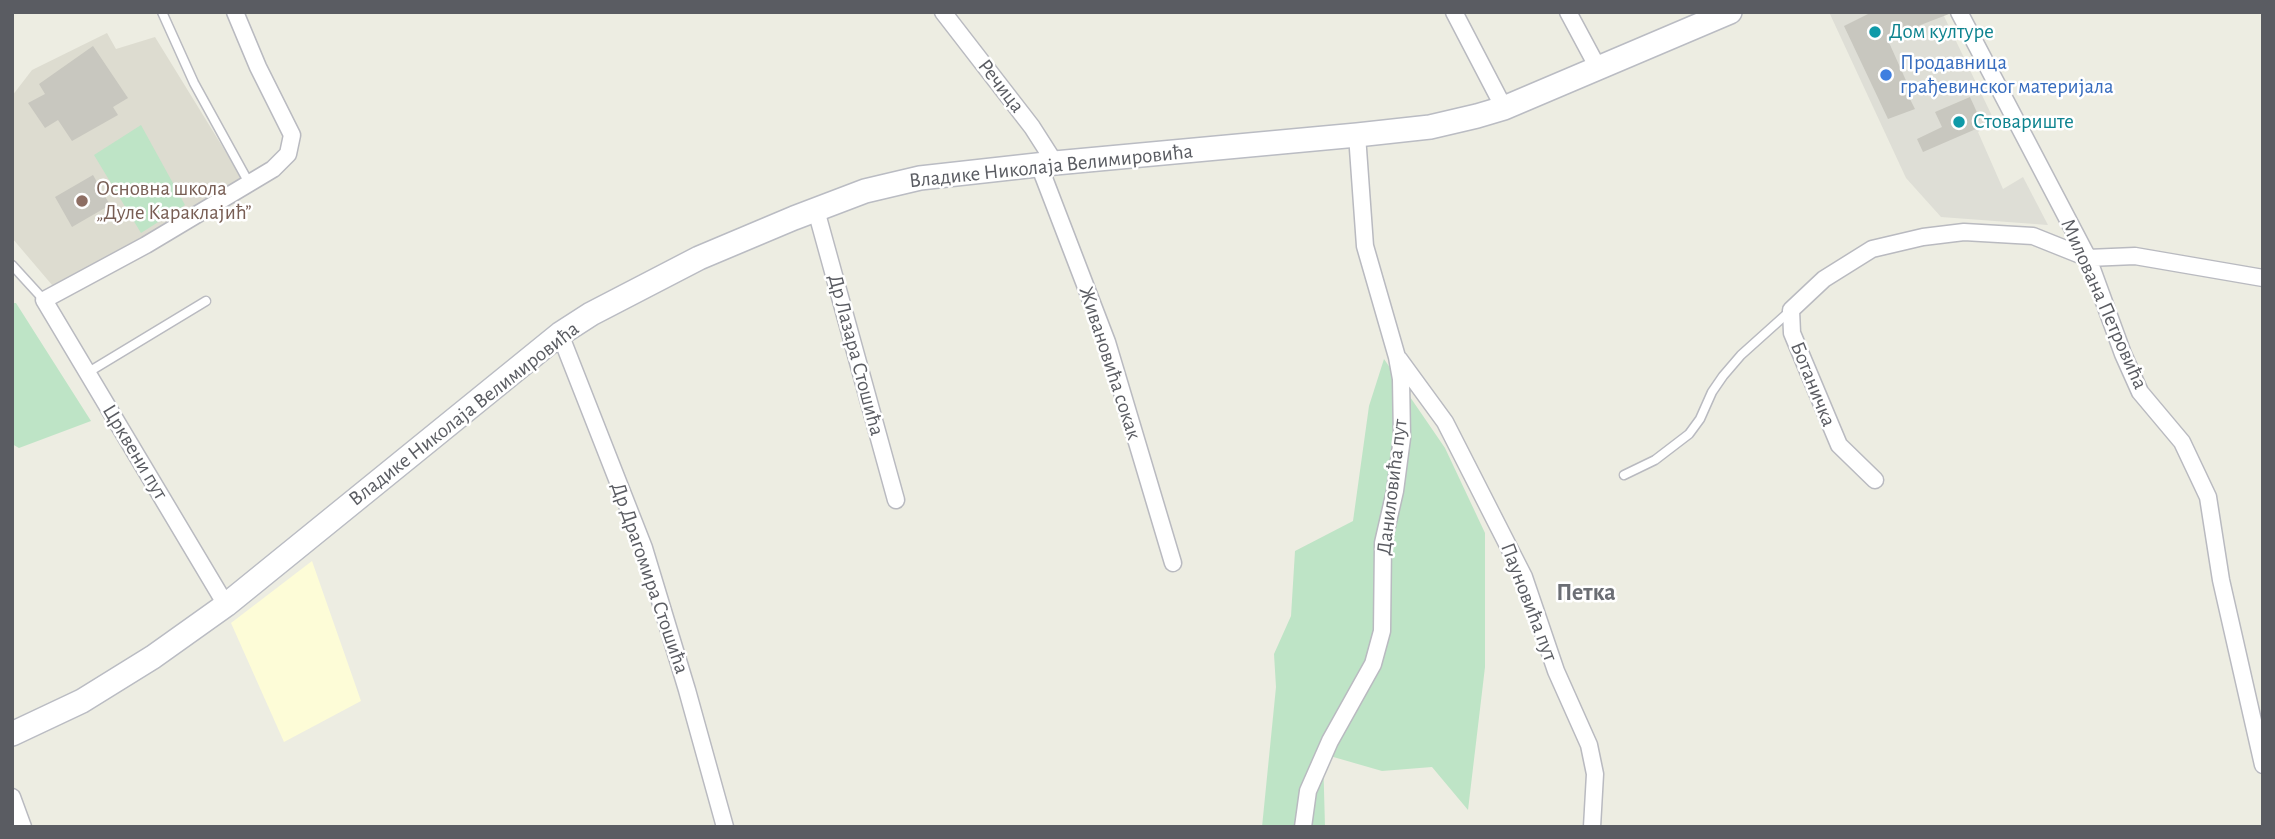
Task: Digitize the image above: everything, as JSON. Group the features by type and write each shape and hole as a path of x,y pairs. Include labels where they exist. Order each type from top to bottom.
{"street":[{"path":"44,300 146,245 273,169 288,154 292,135 234,12"},
{"name":"Речица","path":"943,12 1032,127 1047,164"},
{"path":"1454,12 1504,108"},
{"path":"1568,12 1598,68"},
{"name":"Владике Николаја Велимировића","path":"12,734 82,701 153,657 226,605 560,334 591,314 699,258 865,191 920,178 1430,127 1504,108 1730,12"},
{"name":"Милована Петровића","path":"1959,12 2088,258 2123,355 2140,392 2182,442 2208,497 2221,580 2263,765"},
{"name":"Даниловића пут","path":"1303,827 1308,791 1330,741 1373,664 1382,631 1383,543 1395,491 1402,438 1401,379 1397,357 1365,246 1357,135"},
{"name":"Живановића сокак","path":"1047,164 1107,342 1173,563"},
{"name":"Др Лазара Стошића","path":"816,210 896,500"},
{"path":"1791,310 1824,279 1872,249 1923,237 1964,232 2033,236 2088,258 2135,256 2263,278"},
{"name":"Црквени пут","path":"44,300 226,605"},
{"name":"Ботаничка","path":"1791,310 1792,333 1839,445 1875,480"},
{"name":"Др Драгомира Стошића","path":"560,334 644,548 725,827"},
{"name":"Пауновића пут","path":"1397,357 1445,422 1524,578 1556,671 1589,745 1595,774 1592,827"},
{"path":"12,797 23,827"}],"lane":[{"path":"162,12 194,83 249,183"},
{"path":"12,265 44,300"},
{"path":"87,373 206,301"},
{"path":"1625,475 1655,460 1689,434 1723,376 1741,355 1791,310"}],"shaded area":[{"name":"Стовариште","path":"1829,12 1942,12 1994,120 1978,132 2003,189 2023,177 2048,225 1941,217 1906,178"},
{"path":"107,33 116,49 155,37 251,193 64,299 12,238 12,96 32,70"},
{"path":"141,125 185,205 141,233 94,155"},
{"path":"12,303 16,303 91,421 19,448 12,444"},
{"path":"1384,359 1445,448 1485,533 1485,667 1468,810 1432,767 1382,771 1323,754 1325,827 1262,827 1276,687 1274,654 1291,616 1295,551 1353,521 1369,406"},
{"path":"312,561 361,701 284,742 231,623"}],"building":[{"path":"1872,12 1949,12 1887,38 1912,94 1909,97 1915,109 1888,119 1844,26"},
{"path":"93,46 128,98 113,107 118,115 72,141 58,120 45,128 28,103 45,94 39,84"},
{"name":"Стовариште","path":"1970,97 1980,119 1975,125 1976,129 1923,152 1917,139 1942,127 1935,112"},
{"name":"Основна школа „Дуле Караклајић”","path":"93,175 110,205 72,227 55,197"}],"place":[{"name":"Дом културе","path":"1875,32"},
{"name":"Продавница грађевинског материјала","path":"1886,75"},
{"name":"Стовариште","path":"1959,122"},
{"name":"Основна школа „Дуле Караклајић”","path":"82,201"}],"district":[{"name":"Петка","path":"1586,593"}]}
